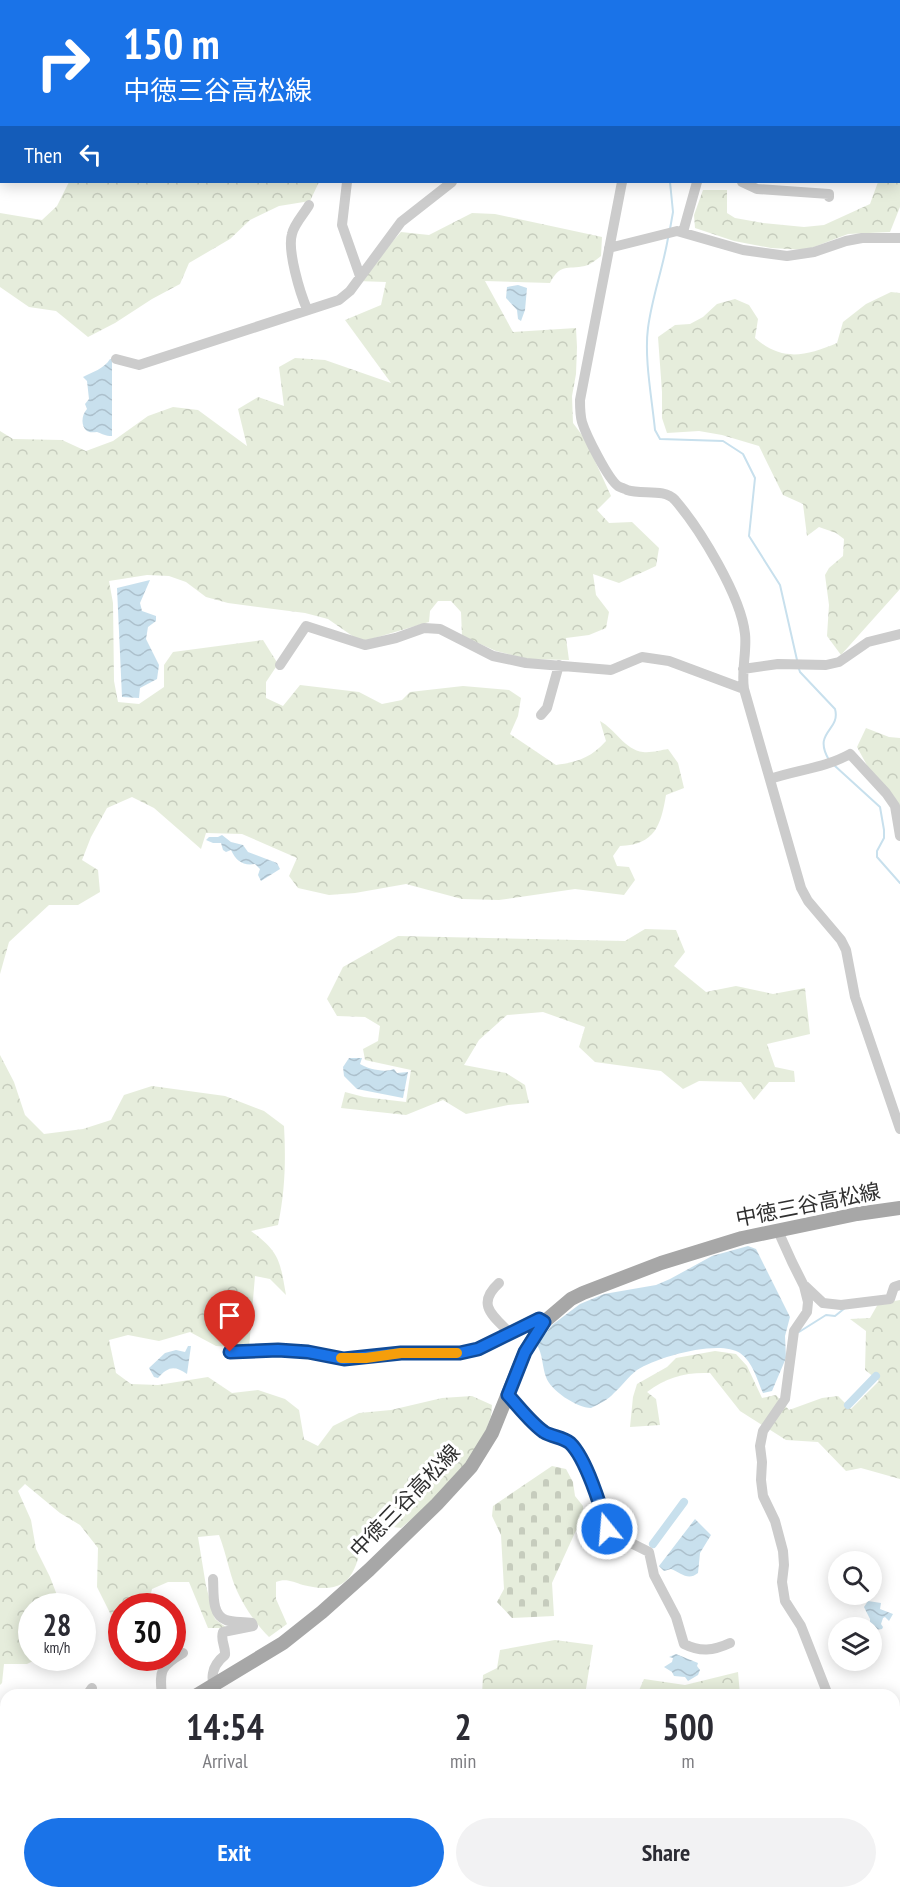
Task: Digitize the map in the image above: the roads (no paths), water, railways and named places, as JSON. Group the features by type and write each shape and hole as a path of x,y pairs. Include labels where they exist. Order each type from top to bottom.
{"main road":[{"name":"中徳三谷高松線","path":"218,1689 322,1612 437,1504 471,1467 492,1433 525,1352 544,1322 571,1299 614,1280 715,1246 877,1210 900,1208"}],"street":[{"path":"347,183 342,225 360,276"},
{"path":"116,359 140,365 339,300 350,291 401,222 451,183"},
{"path":"622,183 580,400 582,422 612,480 618,486 634,492 661,493 674,499 711,550 742,621 745,648 744,689 801,888 808,901 841,940 846,950 855,997 900,1129"},
{"path":"674,232 696,183"},
{"path":"744,183 757,189 829,194 829,197"},
{"path":"306,309 290,242 292,231 309,205"},
{"path":"609,248 674,232 743,250 787,256 814,252 862,238 900,238"},
{"path":"280,665 306,626 365,645 396,638 424,628 440,629 493,656 526,663 611,670 642,657 669,661 744,689"},
{"path":"743,669 799,663 826,665 839,662 868,642 900,634"},
{"path":"541,715 547,708 559,664"},
{"path":"770,778 833,762 850,754 895,806 900,836"},
{"path":"778,1231 804,1286 808,1302 807,1312 794,1331 785,1399 763,1431 760,1446 762,1462 760,1480 763,1496 775,1521 783,1551 782,1582 785,1601 801,1626 826,1689"},
{"path":"499,1283 492,1289 487,1306 509,1332"},
{"path":"804,1286 823,1303 842,1305 890,1299 894,1287 900,1285"},
{"path":"230,1352 288,1350 344,1359 401,1353 460,1353 478,1349 539,1319 544,1322"},
{"path":"508,1395 540,1430 571,1444 591,1481 607,1529 649,1552 654,1575 676,1617 684,1644 704,1650 720,1648 730,1643"},
{"path":"213,1579 218,1615 228,1621 252,1623 253,1626 223,1632 222,1637 226,1650 225,1655 213,1669 215,1689"},
{"path":"162,1671 162,1689"}],"water":[{"path":"518,285 527,288 525,310 521,321 518,319 517,310 506,298 507,287"},
{"path":"112,359 112,436 87,431 82,420 87,409 85,404 89,399 87,381 83,377 101,368"},
{"path":"150,580 140,603 142,611 156,616 156,621 148,627 146,639 159,665 157,679 140,688 139,698 122,697 117,588"},
{"path":"222,835 231,842 243,845 248,852 277,863 280,869 261,881 258,875 260,869 255,864 240,862 231,850 226,852 223,850 221,843 206,840 209,837"},
{"path":"349,1058 362,1058 360,1064 372,1069 386,1071 394,1069 397,1073 408,1072 403,1098 357,1089 344,1076 343,1067"},
{"path":"748,1246 756,1249 790,1317 785,1336 786,1358 772,1391 763,1393 751,1366 740,1353 718,1348 688,1351 646,1365 637,1370 609,1398 591,1408 572,1402 558,1393 549,1382 537,1345 552,1325 580,1304 604,1294 656,1285 712,1256"},
{"path":"188,1346 191,1346 187,1374 171,1368 158,1378 154,1377 149,1368 165,1353 176,1350 185,1352"},
{"path":"695,1519 711,1535 700,1553 698,1573 688,1576 671,1569 664,1571 659,1566"},
{"path":"865,1605 881,1605 880,1609 893,1614 889,1621 885,1617 882,1621 882,1617 869,1617 864,1607"},
{"path":"676,1654 698,1663 700,1670 698,1675 688,1681 685,1677 674,1676 664,1667 672,1662 673,1658 669,1657"}],"waterway":[{"path":"670,183 673,212 670,229"},
{"path":"668,238 652,305 647,340 655,430 660,439 723,441 743,454 755,478 749,536 780,585 797,660"},
{"path":"799,669 835,709 836,716 824,743 829,760"},
{"path":"835,766 880,807 884,838 877,851 877,857 900,883"},
{"path":"799,1332 826,1315 835,1316 845,1308"},
{"path":"848,1405 876,1376"},
{"path":"653,1544 684,1502"}]}
